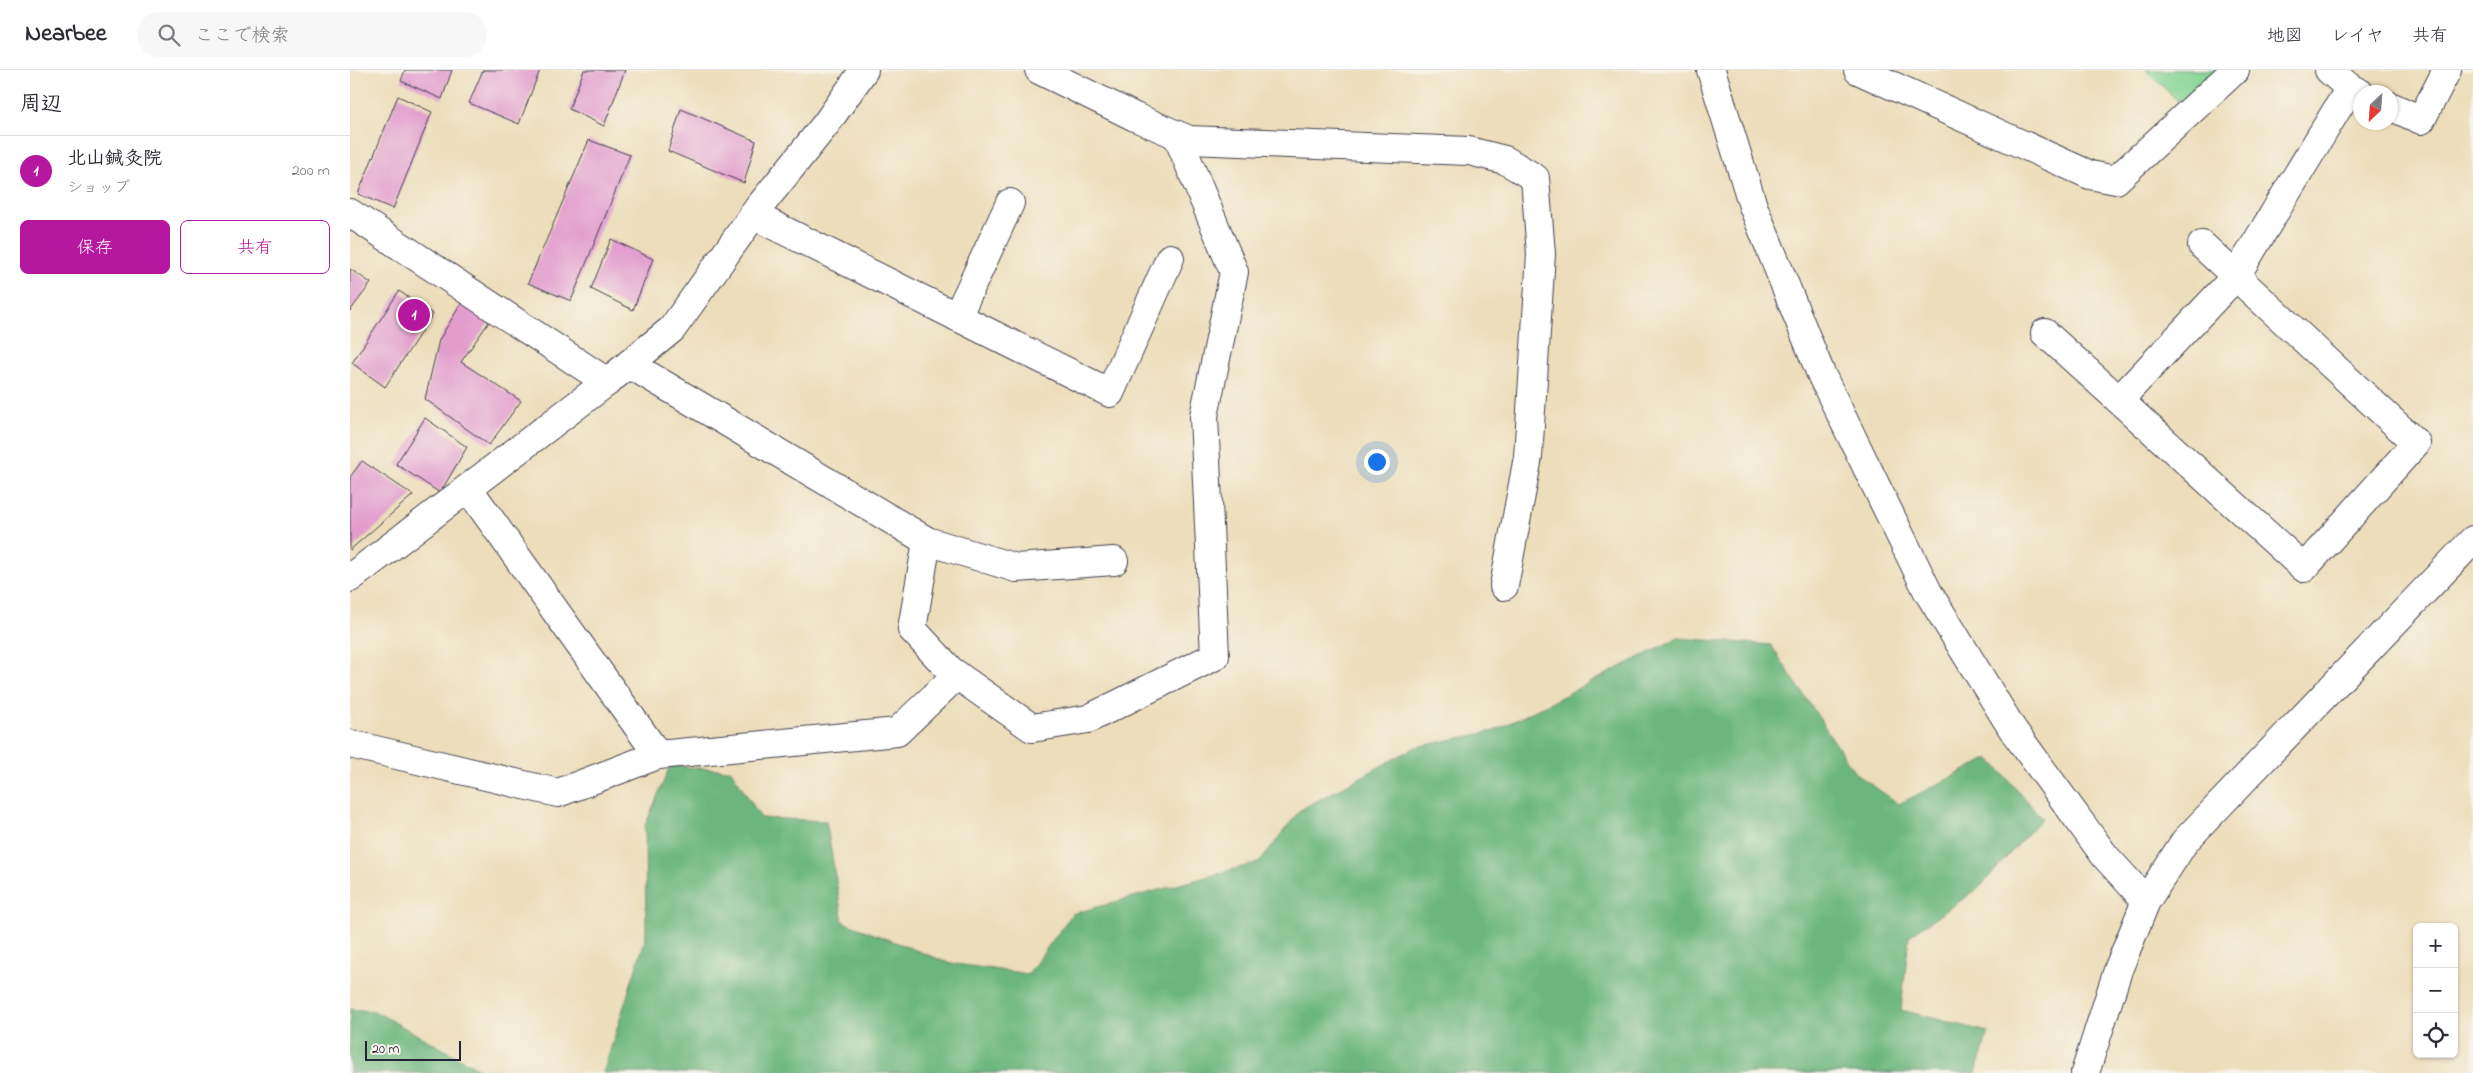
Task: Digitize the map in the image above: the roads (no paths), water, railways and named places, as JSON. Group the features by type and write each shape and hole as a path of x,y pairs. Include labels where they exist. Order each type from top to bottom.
{"street":[{"path":"350,578 607,382 672,329 752,215 826,124 864,70"},
{"path":"1039,70 1135,117 1189,140 1469,152 1505,160 1535,178 1541,254 1528,457 1504,586"},
{"path":"1711,70 1753,206 1821,374 1928,592 2013,730 2105,856 2146,901"},
{"path":"1858,70 2090,175 2116,180 2235,70"},
{"path":"2329,70 2353,88"},
{"path":"2398,110 2421,120 2447,70"},
{"path":"2119,400 2236,276 2353,93"},
{"path":"927,541 912,629 957,675 1032,728 1088,719 1215,656 1204,416 1234,272 1176,135"},
{"path":"957,317 1010,203"},
{"path":"350,213 607,382"},
{"path":"752,215 1110,393 1170,258"},
{"path":"2045,333 2304,568 2416,443 2202,245"},
{"path":"629,364 927,541 1016,568 1114,561"},
{"path":"468,488 658,755"},
{"path":"2085,1073 2118,970 2146,901 2184,841 2473,540"},
{"path":"350,744 558,793 658,755 897,732 957,675"}],"place":[{"name":"北山鍼灸院","path":"414,315"}]}
